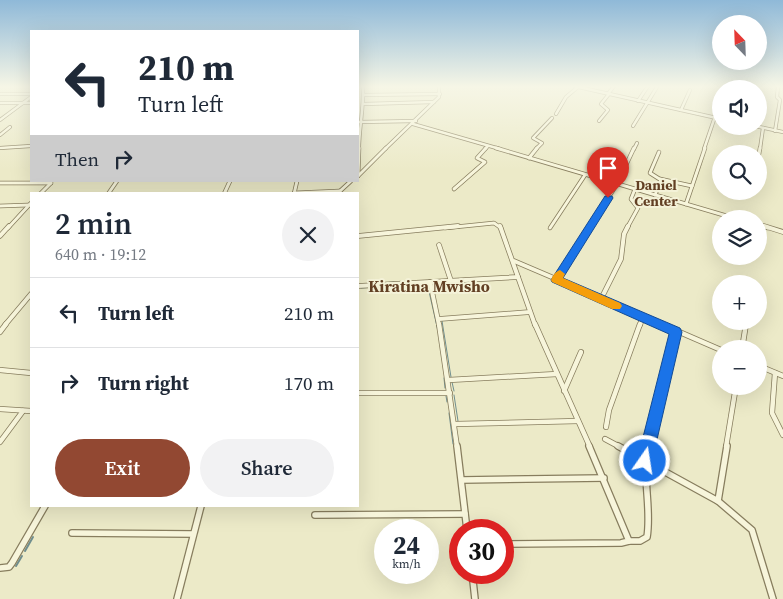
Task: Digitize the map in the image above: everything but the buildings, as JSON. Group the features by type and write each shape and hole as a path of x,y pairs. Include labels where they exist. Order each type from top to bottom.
{"street":[{"path":"0,114 8,114"},
{"path":"0,120 8,114"},
{"path":"359,175 423,114"},
{"path":"599,121 605,114"},
{"path":"633,126 640,114"},
{"path":"776,131 778,114"},
{"path":"529,158 542,143 533,138 552,118"},
{"path":"359,122 414,123 712,212"},
{"path":"686,204 712,126"},
{"path":"0,135 10,127"},
{"path":"767,129 783,132"},
{"path":"556,280 617,184 637,143"},
{"path":"0,148 30,146"},
{"path":"454,189 485,162 477,158 488,146"},
{"path":"659,152 650,175 692,186"},
{"path":"550,228 585,175"},
{"path":"655,195 660,179"},
{"path":"0,183 52,182"},
{"path":"42,192 52,182"},
{"path":"340,192 350,182"},
{"path":"601,299 621,259 624,234 638,208 631,199 635,189"},
{"path":"0,206 30,204"},
{"path":"0,236 30,204"},
{"path":"359,236 494,223 500,226 514,261 530,312 604,478 629,541"},
{"path":"767,227 783,232"},
{"path":"439,245 450,281"},
{"path":"514,261 712,346"},
{"path":"359,286 518,277"},
{"path":"430,282 439,319 456,424 466,519"},
{"path":"0,332 30,295"},
{"path":"439,319 530,312"},
{"path":"606,427 609,410 643,317"},
{"path":"514,544 621,543 640,541 647,537 650,520 645,461 676,332"},
{"path":"564,391 581,352"},
{"path":"767,369 783,376"},
{"path":"0,370 30,373"},
{"path":"776,373 772,410 774,423 783,434"},
{"path":"449,380 557,374"},
{"path":"359,393 450,393"},
{"path":"718,501 735,395"},
{"path":"0,408 30,411"},
{"path":"0,442 23,411"},
{"path":"456,424 578,422"},
{"path":"605,439 718,501 752,530 773,599"},
{"path":"462,480 604,478"},
{"path":"0,568 9,567 12,563 44,507"},
{"path":"177,599 201,507"},
{"path":"315,516 465,514"},
{"path":"72,533 193,534"},
{"path":"473,584 475,599"}],"waterway":[{"path":"383,283 394,282"},
{"path":"373,283 380,283"},
{"path":"390,286 424,284"},
{"path":"361,288 376,287"},
{"path":"428,287 438,331"},
{"path":"442,321 451,377"},
{"path":"444,378 445,388"},
{"path":"452,382 454,391"},
{"path":"454,395 458,421"},
{"path":"446,396 447,402"},
{"path":"449,413 453,444"},
{"path":"25,551 33,537"},
{"path":"16,566 22,556"}],"slow traffic":[{"path":"560,274 556,280 616,306"}],"district":[{"name":"Daniel Center","path":"656,194"},
{"name":"Kiratina Mwisho","path":"429,286"}],"route":[{"path":"608,198 556,280 676,332 645,461"}]}
